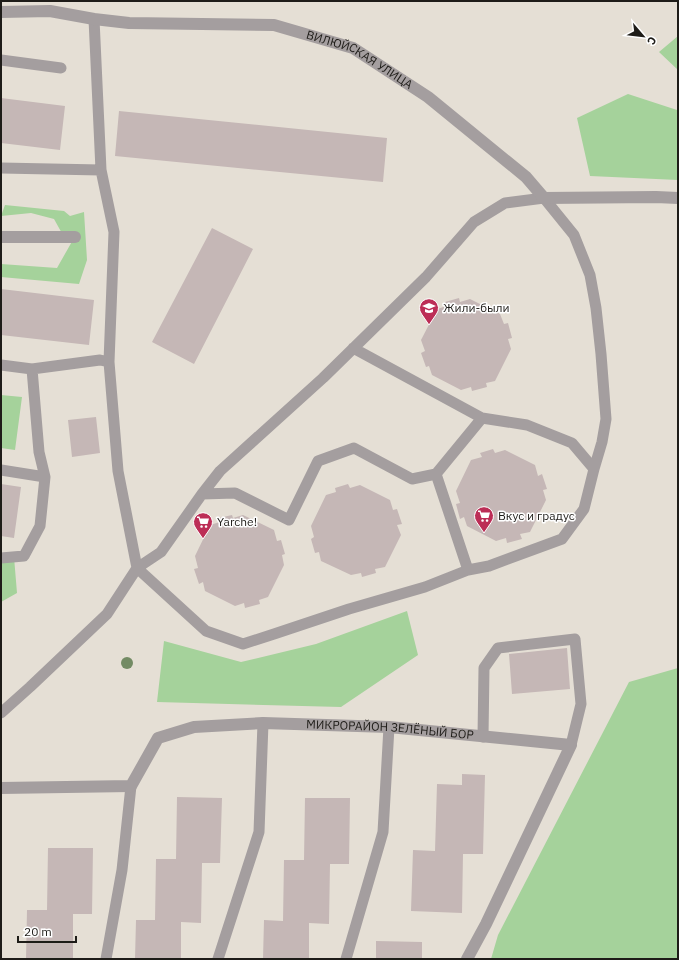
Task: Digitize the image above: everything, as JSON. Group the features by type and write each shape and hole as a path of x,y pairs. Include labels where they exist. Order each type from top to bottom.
{"street":[{"name":"ВИЛЮЙСКАЯ УЛИЦА","path":"1,12 50,11 94,19 129,23 274,25 353,48 428,97 526,177 544,198"},
{"path":"544,198 678,198"},
{"path":"1,237 75,238"},
{"name":"МИКРОРАЙОН ЗЕЛЁНЫЙ БОР","path":"131,786 158,738 194,727 263,723 389,727 571,746"},
{"path":"467,959 493,910 571,746"},
{"path":"1,788 131,786"}],"lane":[{"path":"1,713 107,614 137,568 161,552 220,470 323,378 426,277 474,222 505,203 544,198 574,235 590,275 595,301 606,419 602,442 584,509 562,539 489,566 468,570 425,587 349,609 243,644 206,631 137,568 118,471 109,362 114,232 101,170 94,19"},
{"path":"1,60 61,68"},
{"path":"1,168 101,170"},
{"path":"353,348 482,418 527,425 572,443 594,469"},
{"path":"1,365 32,369 100,360 109,362"},
{"path":"1,558 24,556 40,526 45,477 39,452 32,369"},
{"path":"202,494 235,494 289,520 318,461 354,448 412,479 436,474 482,418"},
{"path":"1,470 45,477"},
{"path":"436,474 468,570"},
{"path":"483,737 484,668 498,648 575,639 581,704 571,746"},
{"path":"218,959 259,832 263,723"},
{"path":"346,959 383,832 389,727"},
{"path":"106,959 122,870 131,786"}],"green space":[{"path":"678,36 678,70 659,52"},
{"path":"628,94 677,110 678,180 590,176 577,118"},
{"path":"5,205 64,211 70,216 84,212 87,260 79,284 1,277 1,264 57,268 74,238 64,237 54,219 31,213 1,216"},
{"path":"1,395 22,397 15,450 1,448"},
{"path":"14,557 17,593 1,602 1,558"},
{"path":"407,611 418,655 341,707 157,702 164,641 241,662 316,644"},
{"path":"678,668 678,959 491,959 498,935 629,682"}],"building":[{"path":"1,98 65,106 60,150 1,143"},
{"path":"119,111 387,138 383,182 115,156"},
{"path":"212,228 253,249 194,364 152,342"},
{"path":"1,289 94,300 89,345 1,335"},
{"path":"459,298 460,302 470,299 500,314 504,324 508,323 512,338 508,339 511,349 495,381 486,383 487,387 472,391 471,387 461,390 432,375 429,366 426,367 421,353 425,351 421,340 437,309 447,306 445,302"},
{"path":"96,417 100,453 72,457 68,420"},
{"path":"493,449 495,453 505,450 535,465 538,476 542,474 547,489 543,490 546,500 530,532 520,534 522,539 507,543 506,538 496,541 467,526 464,517 460,519 456,504 460,503 456,491 471,460 482,457 480,453"},
{"path":"1,484 21,487 14,538 1,536"},
{"path":"348,484 350,488 360,485 390,500 393,510 397,509 402,524 397,525 401,535 385,567 375,569 376,573 362,577 361,573 351,575 321,561 319,552 315,553 311,539 314,537 311,526 326,495 336,492 335,488"},
{"path":"232,515 233,518 243,515 274,530 277,541 281,540 285,554 282,555 284,565 268,597 259,600 260,604 245,608 244,603 235,606 205,591 203,582 199,584 194,569 198,568 195,556 210,525 220,522 219,518"},
{"path":"567,648 570,689 512,694 509,654"},
{"path":"462,774 485,775 483,854 463,854 462,913 411,911 413,850 435,851 437,784 462,785"},
{"path":"177,797 222,798 220,863 202,863 201,923 181,922 181,959 135,959 136,920 155,920 156,859 176,859"},
{"path":"305,798 350,798 349,864 330,864 329,924 309,923 309,959 263,959 264,920 283,921 284,860 304,860"},
{"path":"48,848 93,848 92,914 73,914 73,959 26,959 27,910 47,910"},
{"path":"376,941 422,942 422,959 376,959"}],"place":[{"name":"Жили-были","path":"429,325"},
{"name":"Вкус и градус","path":"484,533"},
{"name":"Yarche!","path":"203,539"}]}
